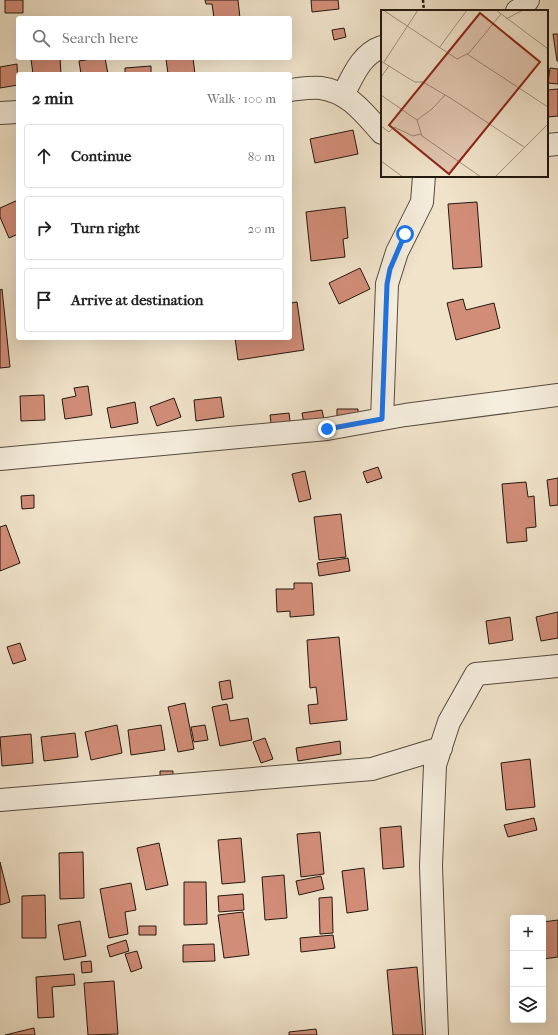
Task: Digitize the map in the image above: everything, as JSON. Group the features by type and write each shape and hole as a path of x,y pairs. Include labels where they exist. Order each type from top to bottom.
{"street":[{"path":"519,10 528,0"},
{"path":"343,95 361,61 368,53 381,47"},
{"path":"292,90 320,88 343,95 353,101 381,132"},
{"path":"0,113 16,112"},
{"path":"548,145 558,144"},
{"path":"382,419 387,284 397,252 422,202 424,177"},
{"path":"0,459 327,429 382,419 558,395"},
{"path":"437,1035 431,866 435,765 449,722 476,674 558,666"},
{"path":"0,800 372,769 441,748"}],"path":[{"path":"423,0 424,10"}],"building":[{"path":"5,0 23,0 23,13 5,13"},
{"path":"205,0 238,0 240,16 214,16 212,4 206,4"},
{"path":"311,0 338,0 339,9 312,12"},
{"path":"344,28 346,37 334,40 332,30"},
{"path":"553,34 558,34 558,61 557,61"},
{"path":"31,60 60,60 61,72 33,72"},
{"path":"105,60 108,72 81,72 79,61"},
{"path":"166,60 193,60 195,72 168,72"},
{"path":"17,64 16,85 0,88 0,67"},
{"path":"151,66 151,72 125,72 125,68"},
{"path":"550,68 558,69 558,84 548,83"},
{"path":"558,89 558,116 548,117 548,90"},
{"path":"353,130 358,154 315,163 310,139"},
{"path":"16,201 16,235 9,238 0,217 0,208"},
{"path":"477,202 482,267 453,269 448,204"},
{"path":"345,207 348,238 343,239 345,257 311,261 306,212"},
{"path":"360,268 370,289 339,304 329,283"},
{"path":"2,289 10,367 0,368 0,290"},
{"path":"463,299 466,310 494,303 500,328 456,340 447,303"},
{"path":"297,302 304,350 238,360 235,340 292,340 292,303"},
{"path":"88,386 92,415 65,419 62,399 76,396 74,388"},
{"path":"44,395 45,420 21,421 20,396"},
{"path":"221,397 224,417 196,421 194,400"},
{"path":"174,398 181,417 157,426 150,407"},
{"path":"135,402 138,423 111,428 107,408"},
{"path":"337,409 358,409 358,424 337,424"},
{"path":"322,410 325,425 305,429 302,413"},
{"path":"289,413 291,429 272,431 270,415"},
{"path":"378,467 382,478 367,483 363,472"},
{"path":"305,471 311,499 299,502 292,474"},
{"path":"558,478 558,505 550,506 547,480"},
{"path":"526,482 528,497 534,496 536,527 526,528 527,541 507,543 502,484"},
{"path":"34,495 34,508 22,509 21,496"},
{"path":"341,514 346,557 319,560 314,517"},
{"path":"6,525 20,563 0,571 0,527"},
{"path":"348,558 350,571 319,576 317,563"},
{"path":"294,583 312,583 314,615 290,617 290,611 277,612 276,589 294,589"},
{"path":"558,612 558,638 541,641 536,617"},
{"path":"510,617 513,640 489,644 486,621"},
{"path":"339,637 347,720 310,724 308,705 318,704 316,687 310,688 307,640"},
{"path":"20,643 26,660 13,664 7,647"},
{"path":"230,680 233,698 222,700 219,682"},
{"path":"185,703 194,749 178,752 168,707"},
{"path":"227,704 230,721 248,718 252,740 220,746 212,707"},
{"path":"117,725 122,753 91,760 85,732"},
{"path":"161,725 165,750 131,755 128,730"},
{"path":"205,725 208,740 194,742 191,727"},
{"path":"75,733 78,757 44,761 41,737"},
{"path":"31,734 33,763 2,766 0,737"},
{"path":"265,738 273,759 261,763 253,742"},
{"path":"340,741 341,754 298,761 296,748"},
{"path":"530,759 535,807 506,810 501,763"},
{"path":"160,771 173,771 173,783 160,783"},
{"path":"534,818 537,830 508,837 504,825"},
{"path":"401,826 404,867 383,869 380,828"},
{"path":"320,832 324,874 301,877 297,834"},
{"path":"241,838 245,882 222,884 218,840"},
{"path":"159,843 168,885 146,890 137,848"},
{"path":"83,852 84,898 60,899 59,853"},
{"path":"0,862 10,902 0,905"},
{"path":"364,868 368,910 347,913 342,871"},
{"path":"284,875 287,918 265,920 262,877"},
{"path":"321,876 324,889 299,895 296,881"},
{"path":"184,882 206,882 207,924 184,925"},
{"path":"131,883 136,910 125,912 128,934 109,938 100,889"},
{"path":"243,894 244,910 219,912 218,896"},
{"path":"45,895 46,938 22,938 22,896"},
{"path":"332,897 333,933 320,934 319,898"},
{"path":"243,912 249,955 224,958 218,915"},
{"path":"558,920 558,957 546,959 546,922"},
{"path":"80,921 86,956 64,960 58,925"},
{"path":"139,926 156,926 156,935 139,935"},
{"path":"333,935 335,948 301,952 300,938"},
{"path":"126,940 129,951 110,957 107,946"},
{"path":"214,944 215,961 183,962 183,945"},
{"path":"137,951 142,968 131,972 125,954"},
{"path":"91,961 92,972 82,973 81,962"},
{"path":"417,967 423,1035 393,1035 387,970"},
{"path":"74,974 75,985 52,987 54,1017 38,1018 36,977"},
{"path":"114,981 118,1034 88,1035 84,983"},
{"path":"34,1028 35,1035 5,1035"},
{"path":"316,1029 317,1035 289,1035 289,1032"}],"route":[{"path":"327,429 382,419 387,284 390,269 405,234"}]}
